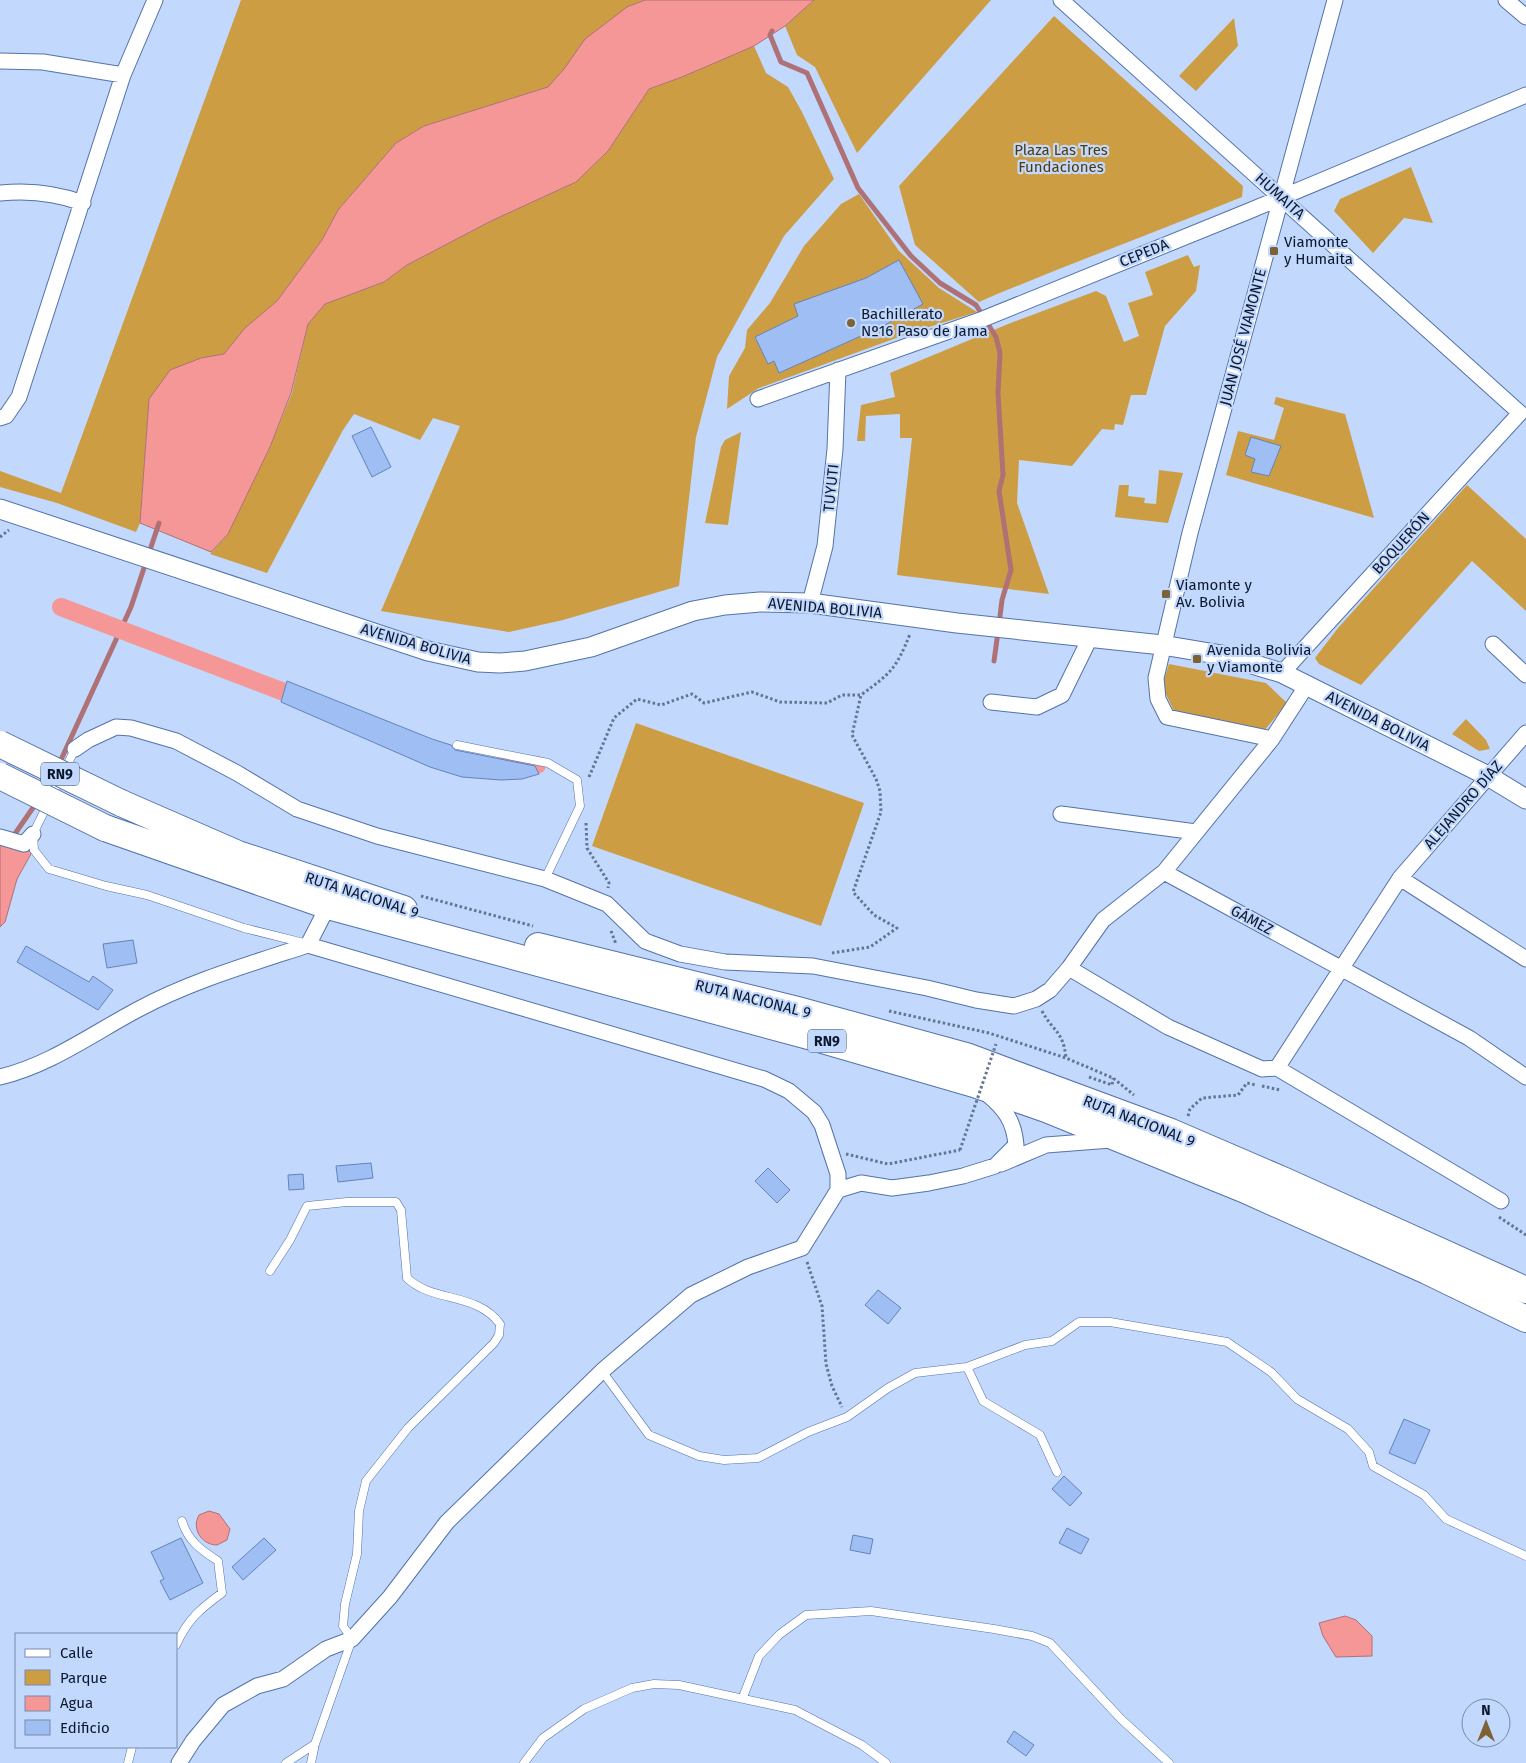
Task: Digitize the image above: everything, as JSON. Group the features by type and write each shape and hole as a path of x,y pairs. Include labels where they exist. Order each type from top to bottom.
{"highway":[{"name":"RUTA NACIONAL 9","path":"0,744 120,803 238,854 373,899 502,937 794,1009 966,1056 1171,1132 1285,1181 1356,1215 1526,1290"},
{"name":"RUTA NACIONAL 9","path":"0,776 105,828 328,906 812,1037 974,1084 1046,1109 1260,1197 1427,1271 1526,1319"}],"street":[{"path":"0,418 6,416 19,397 123,75 155,0"},
{"name":"HUMAITA","path":"1061,0 1520,413"},
{"name":"JUAN JOSÉ VIAMONTE","path":"1272,739 1167,717 1158,698 1156,678 1160,667 1162,645 1335,0"},
{"path":"1506,0 1526,17"},
{"path":"0,61 55,64 123,75"},
{"name":"CEPEDA","path":"758,398 983,319 1526,95"},
{"path":"0,193 61,195 83,203"},
{"name":"TUYUTI","path":"810,604 824,546 835,450 838,370"},
{"name":"BOQUERÓN","path":"1282,673 1520,413"},
{"name":"AVENIDA BOLIVIA","path":"0,508 182,571 428,651 462,660 500,663 525,661 591,647 693,612 724,605 760,602 810,604 957,623 1162,645 1222,655 1282,673 1488,776 1526,799"},
{"path":"991,702 1037,707 1062,695 1090,638"},
{"path":"1493,644 1526,675"},
{"path":"75,749 88,740 116,727 131,728 176,741 297,809 377,836 545,879 607,904 646,941 680,954 725,962 813,966 927,988 976,1000 1014,1006 1036,999 1050,990 1069,968 1103,920 1164,872 1272,739 1307,685"},
{"name":"ALEJANDRO DÍAZ","path":"1277,1068 1400,878 1526,733"},
{"path":"1061,814 1196,832"},
{"path":"0,837 24,844 33,834"},
{"name":"GÁMEZ","path":"1164,872 1469,1038 1526,1077"},
{"path":"1400,878 1526,959"},
{"path":"308,945 328,906"},
{"path":"0,1077 23,1072 82,1042 138,1010 214,976 308,945 764,1079 789,1091 814,1112 822,1125 838,1174 838,1190 802,1248 748,1267 691,1295 602,1371 448,1522 390,1597 352,1639 326,1649 283,1678 257,1686 223,1705 193,1741 179,1763"},
{"path":"1069,968 1168,1027 1262,1070 1277,1068 1498,1208"},
{"path":"974,1084 1001,1106 1014,1128 1016,1145 995,1166"},
{"path":"838,1190 861,1183 892,1188 929,1183 995,1166 1046,1145 1120,1140"}],"lane":[{"path":"457,746 548,763 577,780 580,806 545,879"},
{"path":"75,749 33,834 34,850 49,869 106,886 147,895 244,928 308,945"},
{"path":"270,1271 290,1240 307,1206 347,1202 396,1202 401,1210 407,1278 416,1287 471,1302 493,1314 500,1324 499,1334 494,1342 408,1428 366,1481 359,1510 357,1554 344,1604 344,1626 352,1639 315,1744 311,1763"},
{"path":"602,1371 649,1435 698,1456 724,1460 758,1458 808,1432 847,1417 888,1388 915,1373 967,1367 1025,1345 1052,1340 1079,1322 1110,1322 1227,1342 1271,1372 1298,1399 1348,1429 1369,1452 1373,1466 1424,1495 1446,1519 1526,1556"},
{"path":"967,1367 983,1402 1040,1435 1058,1472"},
{"path":"178,1641 184,1628 196,1612 222,1593 218,1561 198,1547 186,1533 182,1521"},
{"path":"743,1698 759,1656 780,1634 806,1615 871,1611 985,1627 1032,1636 1050,1643 1121,1719 1169,1763"},
{"path":"524,1763 543,1738 562,1723 607,1697 632,1688 654,1684 679,1685 795,1710 862,1745 886,1763"},
{"path":"286,1763 315,1744"},
{"path":"128,1763 132,1748"}],"path":[{"path":"587,782 614,718 637,699 662,705 692,694 704,703 752,692 780,702 827,702 842,695 861,695 889,675 901,656 917,617"},
{"path":"813,966 824,954 870,947 897,928 874,915 853,892 881,812 880,791 876,779 852,735 861,695"},
{"path":"586,822 587,848 609,883 607,921 618,949"},
{"path":"1036,999 1046,1018 1058,1030 1064,1045 1066,1058"},
{"path":"830,1149 888,1164 960,1150 996,1044"},
{"path":"1105,1082 1112,1085 1113,1078"},
{"path":"1187,1118 1190,1109 1202,1098 1238,1095 1246,1083 1280,1090 1289,1094"},
{"path":"1498,1208 1526,1235"},
{"path":"802,1248 822,1306 826,1364 832,1386 847,1417"}],"green space":[{"path":"241,0 645,0 627,7 548,87 424,126 396,143 338,210 322,240 277,301 245,328 224,354 201,358 149,399 140,523 136,532 57,503 0,487 0,471 61,493"},
{"path":"814,0 991,0 857,153 815,67 797,55 785,26"},
{"name":"Plaza Las Tres Fundaciones","path":"1054,16 1243,186 1242,197 979,302 915,245 899,186"},
{"path":"1234,18 1238,46 1196,91 1179,76"},
{"path":"754,46 766,73 788,87 834,179 784,236 717,357 696,437 679,586 563,620 509,632 381,611 460,426 433,418 420,440 354,414 343,430 267,573 210,554 228,534 270,447 292,393 308,324 325,304 384,282 407,265 491,221 576,182 608,151 649,89"},
{"path":"1411,167 1433,223 1404,218 1373,253 1334,211 1340,199"},
{"path":"859,194 899,251 939,288 977,312 910,333 759,388 727,409 729,376 745,348 747,330 770,303 804,246 841,204"},
{"path":"1188,255 1194,267 1200,265 1196,291 1165,326 1146,395 1131,395 1123,425 1115,424 1114,430 1102,429 1072,466 1019,460 1017,503 1049,594 897,575 912,438 900,438 900,414 866,416 865,441 857,441 861,405 895,397 890,373 1013,322 1096,291 1106,296 1124,342 1139,336 1128,303 1153,295 1145,272"},
{"path":"1276,397 1345,414 1374,518 1226,475 1238,431 1274,440 1284,408 1274,404"},
{"path":"741,432 728,525 705,523 721,447 725,440"},
{"path":"1159,470 1183,473 1168,523 1115,517 1119,485 1129,485 1128,496 1145,498 1144,503 1156,504"},
{"path":"1467,485 1526,539 1526,611 1472,561 1361,685 1319,664 1315,658 1338,628"},
{"path":"1169,664 1266,683 1287,703 1264,731 1174,711 1162,686"},
{"path":"1466,719 1486,740 1490,749 1479,751 1452,734"},
{"path":"636,723 864,803 821,926 592,846"}],"water":[{"path":"645,0 814,0 785,26 754,46 649,89 608,151 576,182 491,221 407,265 384,282 325,304 308,324 291,393 270,447 228,534 211,552 140,523 149,399 170,370 201,358 224,354 245,328 277,301 322,240 338,210 396,143 424,126 548,87 564,69 585,39 627,7"},
{"path":"0,842 32,852 17,879 5,922 0,927"},
{"path":"209,1511 219,1514 230,1529 227,1540 217,1545 207,1542 197,1531 196,1526 199,1515"},
{"path":"1345,1616 1356,1620 1372,1636 1372,1656 1336,1657 1323,1636 1319,1623"}],"building":[{"name":"Bachillerato Nº16 Paso de Jama","path":"899,260 923,304 883,326 779,373 774,361 768,364 755,337 798,316 794,304 866,278"},
{"path":"371,427 391,467 372,477 352,436"},
{"path":"1251,437 1281,446 1269,476 1251,472 1255,459 1245,455"},
{"path":"287,681 451,745 455,750 535,766 539,774 522,779 501,780 462,777 430,767 281,702"},
{"path":"133,940 137,963 107,968 103,944"},
{"path":"26,946 89,982 93,976 113,990 98,1010 17,962"},
{"path":"371,1163 373,1178 338,1182 336,1166"},
{"path":"768,1168 790,1190 777,1203 755,1181"},
{"path":"303,1174 304,1189 289,1190 288,1175"},
{"path":"878,1290 901,1308 888,1324 865,1305"},
{"path":"1404,1419 1430,1430 1415,1464 1389,1453"},
{"path":"1064,1476 1082,1493 1070,1506 1052,1489"},
{"path":"1067,1528 1089,1539 1081,1554 1059,1543"},
{"path":"853,1535 873,1539 870,1554 850,1550"},
{"path":"181,1538 203,1583 170,1600 160,1581 164,1579 151,1552"},
{"path":"264,1538 276,1550 243,1580 232,1567"},
{"path":"1014,1731 1034,1745 1026,1756 1007,1742"}],"waterway":[{"path":"772,31 770,35 781,62 807,73 858,188 911,256 940,283 976,305 996,337 1000,353 998,393 1003,475 999,491 1011,570 1002,600 999,624"},
{"path":"59,764 131,607 159,523"},
{"path":"61,607 284,692"},
{"path":"994,661 998,632"},
{"path":"507,764 537,765"},
{"path":"12,838 37,802"}],"place":[{"name":"Viamonte y Humaita","path":"1274,251"},
{"name":"Bachillerato Nº16 Paso de Jama","path":"851,323"},
{"name":"Viamonte y Av. Bolivia","path":"1166,594"},
{"name":"Avenida Bolivia y Viamonte","path":"1197,659"}]}
